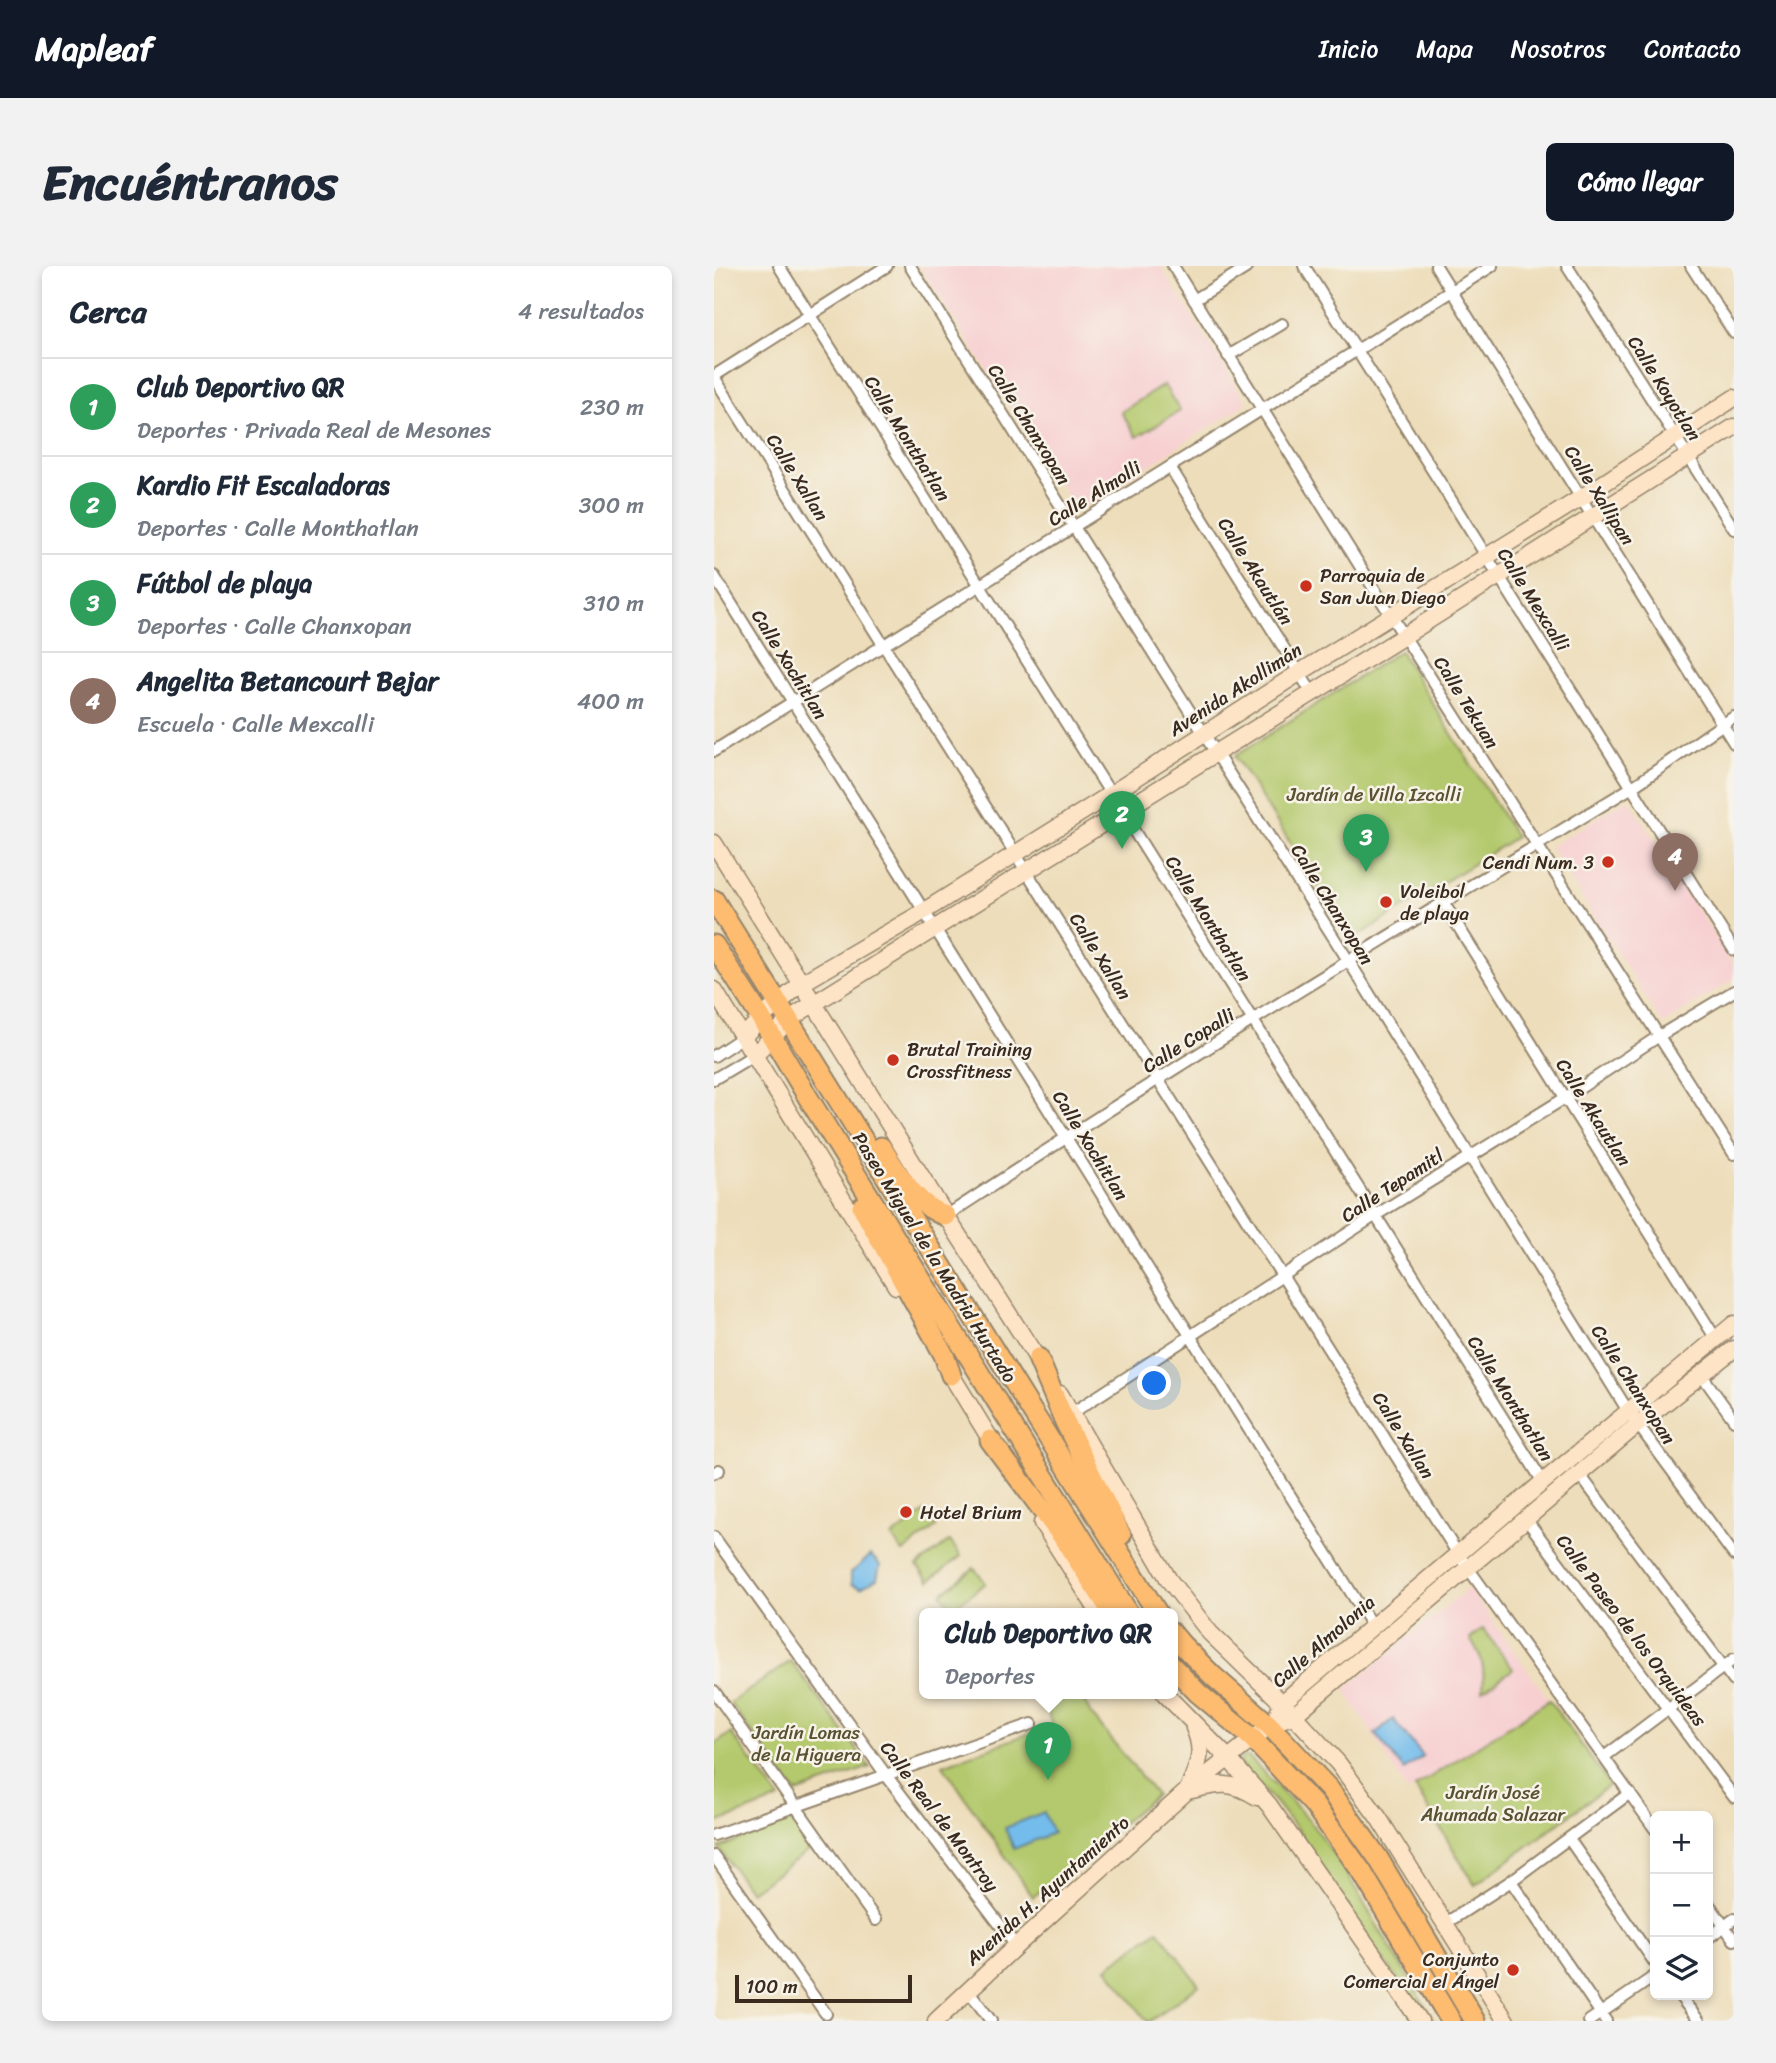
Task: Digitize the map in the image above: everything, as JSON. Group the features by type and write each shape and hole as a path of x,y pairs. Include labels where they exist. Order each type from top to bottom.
{"highway":[{"name":"Paseo Miguel de la Madrid Hurtado","path":"714,900 1154,1608"},
{"name":"Paseo Miguel de la Madrid Hurtado","path":"714,945 1125,1608"},
{"path":"828,1084 846,1100 921,1201 932,1212 946,1216"},
{"path":"809,1100 827,1142 944,1355 951,1375"},
{"path":"1038,1358 1065,1422 1138,1569 1154,1608"},
{"path":"990,1440 1035,1498 1109,1608"},
{"path":"1178,1640 1213,1676 1271,1723 1329,1789 1378,1858 1475,2021"},
{"path":"1178,1672 1198,1693 1252,1738 1314,1805 1362,1872 1451,2021"}],"street":[{"name":"Calle Monthatlan","path":"779,266 1543,1482"},
{"path":"714,376 887,266"},
{"name":"Calle Chanxopan","path":"910,266 1349,961 1628,1411 1734,1555"},
{"name":"Calle Tekuan","path":"1173,266 1261,410 1734,1154"},
{"name":"Calle Mexcalli","path":"1304,266 1734,950"},
{"name":"Calle Xallipan","path":"1436,266 1734,743"},
{"name":"Calle Almolli","path":"714,751 1492,266"},
{"name":"Calle Koyotlan","path":"1567,266 1734,529"},
{"path":"1691,266 1734,333"},
{"path":"1194,300 1246,268"},
{"path":"1228,356 1282,324"},
{"name":"Calle Xallan","path":"714,376 1468,1569"},
{"name":"Avenida Akollimán","path":"743,1037 778,1002 802,983 1016,854 1391,615 1581,498 1734,398"},
{"path":"714,1079 754,1055 790,1019 815,1003 1734,428"},
{"name":"Calle Akautlán","path":"1170,467 1312,693"},
{"name":"Calle Xochitlan","path":"714,576 1372,1626"},
{"name":"Calle Copalli","path":"946,1216 1066,1137 1631,787 1734,717"},
{"path":"714,844 946,1216 1038,1358 1169,1580 1210,1633 1282,1703 1338,1763 1378,1817 1506,2021"},
{"name":"Calle Akautlan","path":"1443,902 1716,1339"},
{"path":"714,990 1096,1608"},
{"name":"Calle Tepamitl","path":"1072,1413 1376,1215 1734,991"},
{"path":"714,1056 743,1037"},
{"name":"Calle Almolonia","path":"1271,1723 1282,1703 1734,1324"},
{"name":"Calle Almolonia","path":"1271,1723 1293,1716 1637,1425 1734,1349"},
{"path":"1701,1374 1734,1420"},
{"path":"1580,1475 1734,1681"},
{"name":"Calle Paseo de los Orquideas","path":"1526,1519 1734,1797"},
{"name":"Calle Real de Montroy","path":"714,1537 886,1775 1016,1946"},
{"path":"1468,1569 1650,1822"},
{"path":"1604,1757 1734,1659"},
{"path":"714,1691 876,1920"},
{"path":"1170,1699 1228,1758 1269,1805 1420,2021"},
{"path":"1186,1791 1200,1753 1199,1740 1190,1721"},
{"name":"Avenida H. Ayuntamiento","path":"936,2021 1186,1791 1271,1723"},
{"path":"714,1835 1032,1724"},
{"path":"1186,1791 1227,1783 1242,1787 1269,1805"},
{"path":"1446,1923 1511,1881 1630,1793"},
{"path":"1569,1839 1650,1956"},
{"path":"714,1856 826,2014"},
{"path":"1511,1881 1603,2017"},
{"path":"1713,1908 1729,1923 1734,1940"},
{"path":"1709,1937 1729,1923"},
{"path":"1589,2021 1603,2017 1650,1980"},
{"path":"969,1991 991,2021"},
{"path":"1683,2000 1699,2021"}],"shaded area":[{"path":"920,266 1160,266 1247,403 1077,511"},
{"path":"1628,799 1734,966 1734,979 1663,1024 1550,847"},
{"path":"1469,1588 1549,1700 1408,1792 1345,1689"}],"green space":[{"path":"1164,385 1180,411 1137,437 1121,412"},
{"name":"Jardín de Villa Izcalli","path":"1400,651 1516,837 1352,940 1235,756"},
{"path":"925,1512 936,1527 903,1552 892,1537"},
{"path":"950,1541 961,1556 929,1581 917,1566"},
{"path":"974,1568 986,1583 953,1608 941,1594"},
{"path":"1483,1629 1513,1669 1483,1691 1482,1664 1470,1639"},
{"name":"Jardín Lomas de la Higuera","path":"791,1661 870,1767 796,1793 730,1703"},
{"path":"1043,1699 1083,1699 1090,1713 1156,1795 1033,1897 943,1765 1052,1725"},
{"name":"Jardín José Ahumada Salazar","path":"1549,1700 1610,1785 1475,1885 1415,1787"},
{"path":"731,1733 780,1799 714,1824 714,1745"},
{"path":"1241,1757 1249,1757 1308,1819 1340,1863 1434,2021 1430,2021 1368,1940 1301,1835 1275,1802 1240,1766"},
{"path":"793,1818 813,1848 750,1892 719,1848"},
{"path":"1158,1930 1199,1985 1147,2021 1107,1968"}],"water":[{"path":"871,1555 880,1565 877,1579 861,1588 851,1584 851,1573"},
{"path":"1393,1719 1423,1756 1404,1770 1375,1734"},
{"path":"1044,1812 1053,1833 1014,1849 1005,1828"}],"place":[{"name":"Parroquia de San Juan Diego","path":"1306,586"},
{"name":"Kardio Fit Escaladoras","path":"1122,849"},
{"name":"Cendi Num. 3","path":"1608,862"},
{"name":"Fútbol de playa","path":"1366,872"},
{"name":"Angelita Betancourt Bejar","path":"1675,891"},
{"name":"Voleibol de playa","path":"1386,902"},
{"name":"Brutal Training Crossfitness","path":"893,1060"},
{"name":"Hotel Brium","path":"906,1512"},
{"name":"Club Deportivo QR","path":"1048,1780"},
{"name":"Conjunto Comercial el Ángel","path":"1513,1970"}]}
